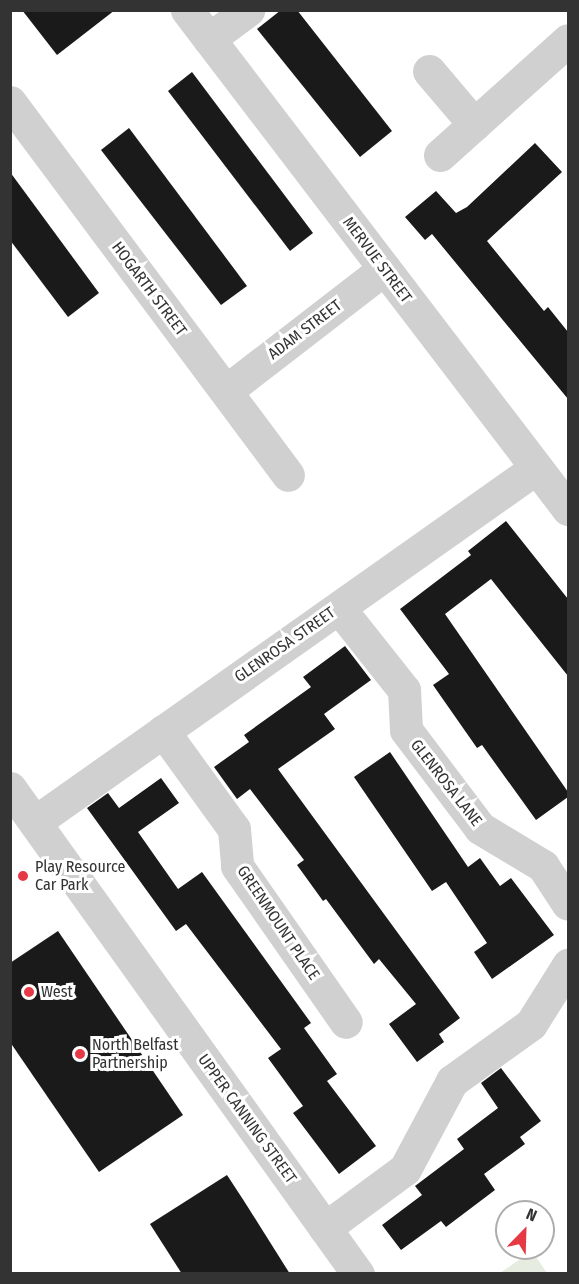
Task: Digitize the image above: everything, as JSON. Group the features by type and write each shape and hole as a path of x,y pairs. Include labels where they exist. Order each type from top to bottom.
{"street":[{"name":"MERVUE STREET","path":"187,10 568,509"},
{"path":"209,39 248,10"},
{"path":"440,155 474,124 565,51"},
{"path":"429,71 474,124"},
{"name":"HOGARTH STREET","path":"10,102 288,475"},
{"name":"ADAM STREET","path":"226,391 384,269"},
{"name":"GLENROSA STREET","path":"35,822 536,468"},
{"name":"GLENROSA LANE","path":"339,608 404,690 406,730 480,828 543,866 568,904"},
{"name":"GREENMOUNT PLACE","path":"163,731 234,829 237,866 346,1022"},
{"name":"UPPER CANNING STREET","path":"10,788 358,1274"},
{"path":"326,1228 405,1169 452,1081 531,1024 568,965"}],"shaded area":[{"path":"519,1260 538,1260 547,1273 500,1273"}],"building":[{"path":"22,10 115,10 57,55"},
{"path":"281,10 297,10 392,131 360,157 257,29"},
{"path":"192,72 313,233 290,251 168,91"},
{"path":"129,128 247,286 221,305 101,150"},
{"path":"535,143 562,172 487,241 544,311 548,307 568,332 568,399 432,234 425,240 405,217 436,191 456,213 467,207"},
{"path":"10,172 99,293 68,317 10,240"},
{"path":"506,521 568,599 568,676 491,579 445,614 568,792 568,797 536,820 482,745 477,748 433,685 449,674 400,609 471,555 468,551"},
{"path":"345,646 371,680 324,714 335,729 278,769 460,1018 439,1034 444,1042 417,1062 389,1024 416,1004 379,959 374,964 326,899 323,901 297,865 304,860 250,789 237,799 214,767 249,742 244,735 311,687 303,677"},
{"path":"390,752 468,867 480,858 500,886 511,878 554,935 492,979 474,952 487,943 446,882 432,891 354,777"},
{"path":"161,778 179,803 138,832 178,889 202,872 311,1023 304,1028 337,1074 327,1081 376,1146 339,1174 293,1113 303,1106 268,1058 281,1049 186,924 176,931 87,808 108,793 119,808"},
{"path":"58,931 183,1115 99,1172 10,1042 10,963"},
{"path":"501,1068 541,1121 520,1137 525,1144 484,1174 495,1190 446,1227 441,1221 401,1250 382,1225 422,1195 415,1186 464,1149 457,1139 498,1108 481,1083"},
{"path":"227,1175 290,1274 182,1274 150,1224"}],"place":[{"name":"Play Resource Car Park","path":"23,876"},
{"name":"West","path":"29,992"},
{"name":"North Belfast Partnership","path":"80,1054"}]}
